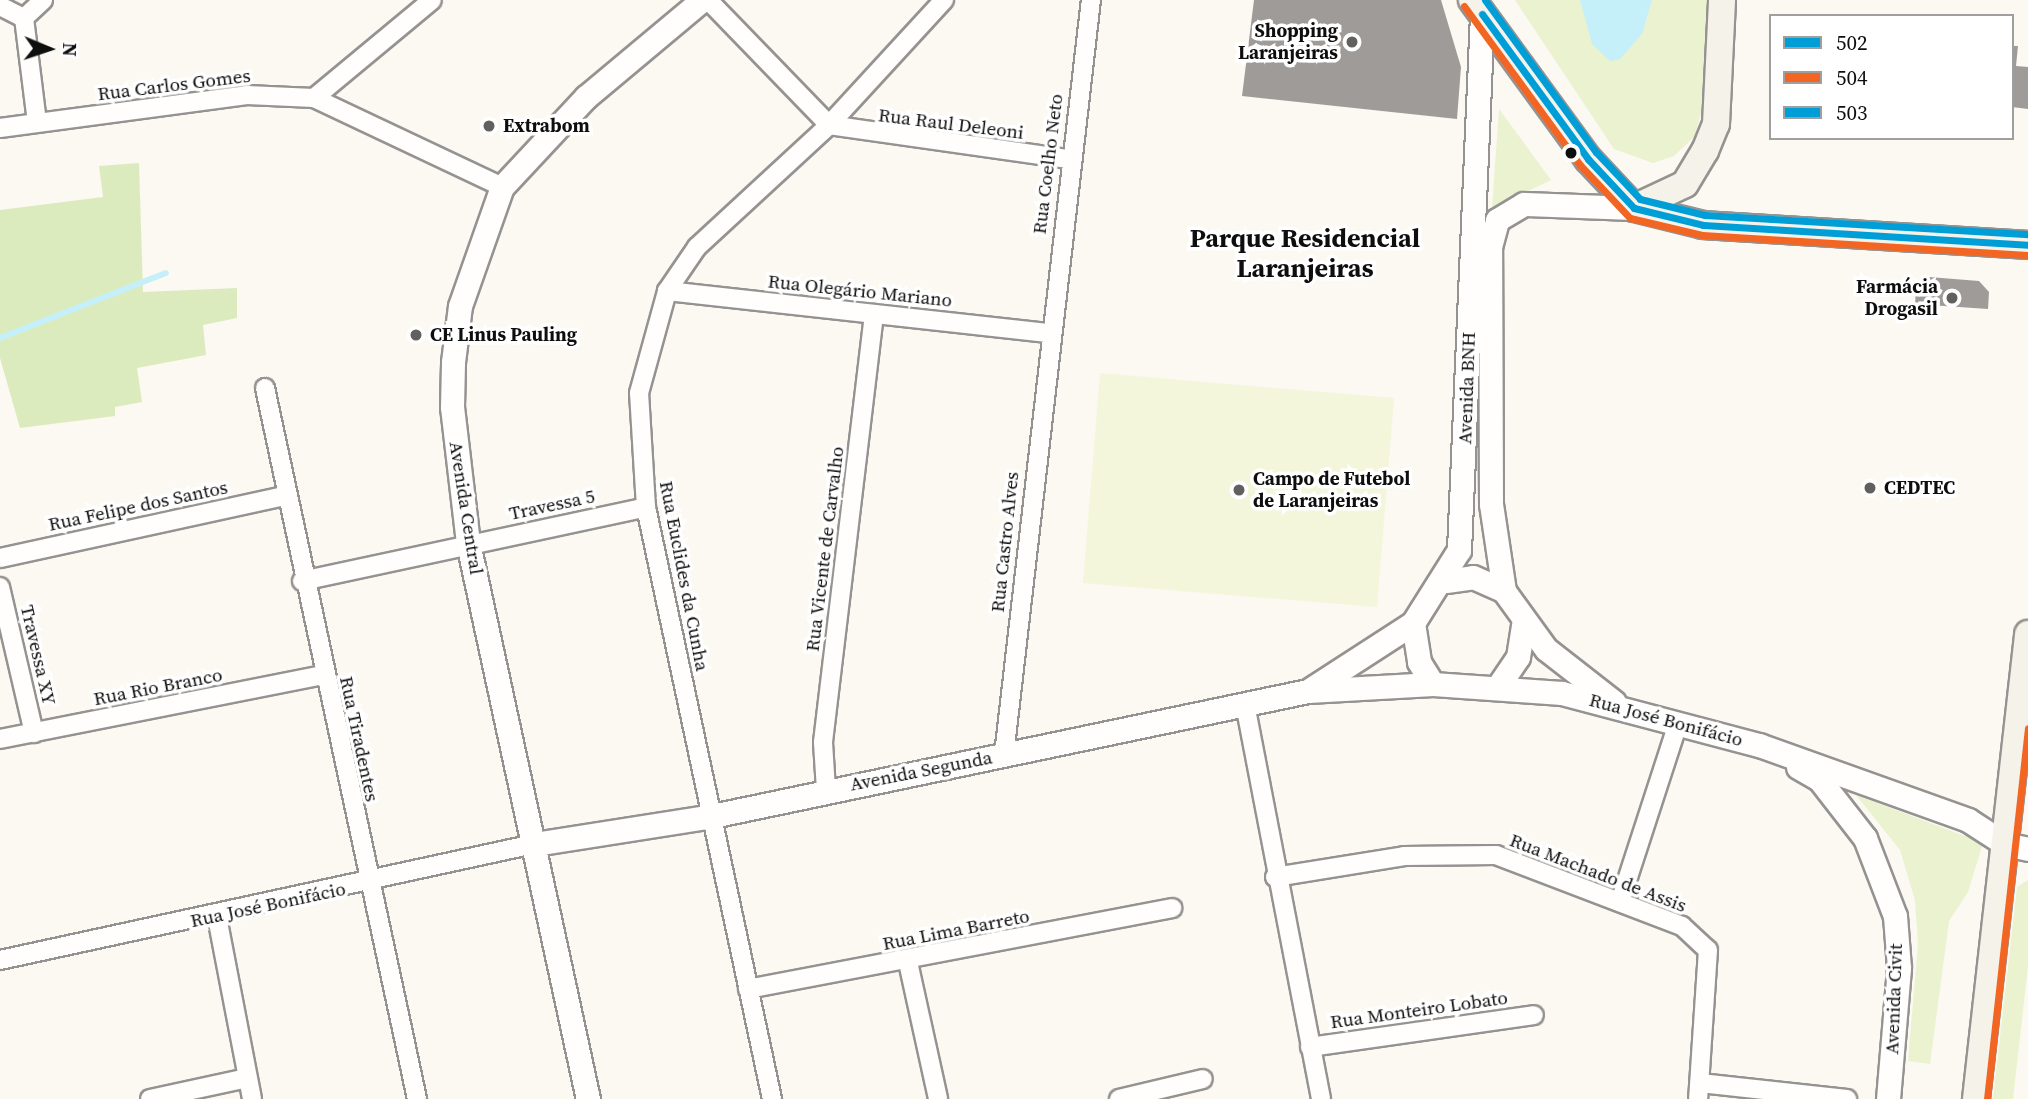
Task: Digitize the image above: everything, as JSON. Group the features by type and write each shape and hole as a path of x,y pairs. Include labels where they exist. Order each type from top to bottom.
{"main road":[{"path":"1634,208 1685,184 1705,151 1716,124 1722,0"},
{"path":"1479,5 1588,159 1634,208 1723,227 2028,245"},
{"path":"1976,1099 2016,847 2028,634"}],"street":[{"path":"23,18 43,0"},
{"name":"Avenida Central","path":"588,1099 468,543 452,407 453,362 460,306 502,187 586,97 702,0"},
{"path":"708,0 829,125"},
{"name":"Rua Euclides da Cunha","path":"772,1099 646,507 639,393 667,292 697,247 754,188 829,125 944,0"},
{"name":"Rua Coelho Neto","path":"1048,333 1091,0"},
{"path":"314,98 426,2"},
{"name":"Avenida BNH","path":"1308,691 1413,623 1446,581 1459,550 1479,5"},
{"path":"0,6 23,18"},
{"path":"23,18 37,122"},
{"name":"Rua Carlos Gomes","path":"0,128 247,95 314,98 502,187"},
{"name":"Rua Raul Deleoni","path":"829,125 1069,159"},
{"name":"Avenida BNH","path":"1622,708 1523,624 1504,591 1491,503 1490,247 1497,220 1524,204 1634,208"},
{"name":"Rua Olegário Mariano","path":"667,292 1048,333"},
{"name":"Rua Vicente de Carvalho","path":"826,790 823,742 874,314"},
{"name":"Rua Castro Alves","path":"1004,755 1048,333"},
{"name":"Rua Tiradentes","path":"265,388 302,581 416,1099"},
{"name":"Rua Felipe dos Santos","path":"0,558 285,496"},
{"name":"Travessa 5","path":"302,581 468,543 646,507"},
{"path":"1446,581 1472,578 1504,591"},
{"name":"Travessa XY","path":"0,587 34,733"},
{"path":"1413,623 1419,662 1433,684"},
{"path":"1499,685 1518,657 1523,624"},
{"name":"Rua Rio Branco","path":"0,739 324,675"},
{"name":"Rua José Bonifácio","path":"1308,691 1433,684 1499,685 1622,708 1759,745 1968,820 2016,847"},
{"name":"Avenida Segunda","path":"534,844 712,816 1308,691"},
{"path":"1245,704 1275,877 1321,1099"},
{"path":"1620,902 1678,724"},
{"name":"Avenida Civit","path":"1759,745 1819,779 1865,838 1882,873 1895,916 1899,968 1888,1099"},
{"name":"Rua José Bonifácio","path":"0,960 217,917 534,844"},
{"name":"Rua Machado de Assis","path":"1275,877 1404,856 1496,855 1682,926 1708,950 1699,1091"},
{"name":"Rua Lima Barreto","path":"748,989 908,962 1172,908"},
{"path":"217,917 252,1099"},
{"path":"908,962 938,1099"},
{"name":"Rua Monteiro Lobato","path":"1310,1047 1534,1015"},
{"path":"150,1099 247,1078"},
{"path":"1119,1099 1203,1079"},
{"path":"1699,1091 1847,1099"}],"green space":[{"path":"1515,0 1708,0 1704,101 1695,136 1674,156 1653,163 1614,149"},
{"path":"1499,109 1551,180 1492,209"},
{"path":"139,163 143,292 237,288 237,318 203,325 206,355 137,368 142,402 115,407 115,416 20,428 0,358 0,210 103,197 99,166"},
{"name":"Campo de Futebol de Laranjeiras","path":"1100,373 1394,398 1377,607 1083,583"},
{"path":"1856,795 1983,843 1968,892 1949,921 1930,1064 1908,1061 1918,944 1915,900 1900,850"},
{"path":"2028,880 2028,966 2013,1099 1993,1099 2017,887"}],"water":[{"path":"1580,0 1652,0 1642,34 1620,59 1610,61 1592,44"}],"building":[{"name":"Shopping Laranjeiras","path":"1254,0 1441,0 1461,67 1457,119 1242,96"},
{"path":"2014,46 2018,46 2016,66 2028,67 2028,109 2014,107"},
{"name":"Farmácia Drogasil","path":"1929,277 1979,281 1989,292 1988,309 1915,304 1916,289"}],"waterway":[{"path":"0,338 166,273"}],"transit line":[{"name":"503","path":"1485,0 1596,152 1640,199 1705,215 2028,234"},
{"name":"504","path":"1464,6 1580,165 1630,218 1702,235 2027,255"},
{"name":"502","path":"1482,14 1588,159 1634,208"},
{"name":"502","path":"1634,208 1703,225 2028,245"},
{"name":"504","path":"1987,1099 2028,728"}],"place":[{"name":"Shopping Laranjeiras","path":"1352,42"},
{"name":"Extrabom","path":"489,126"},
{"name":"Farmácia Drogasil","path":"1952,298"},
{"name":"CE Linus Pauling","path":"416,335"},
{"name":"CEDTEC","path":"1870,488"},
{"name":"Campo de Futebol de Laranjeiras","path":"1239,490"}],"district":[{"name":"Parque Residencial Laranjeiras","path":"1305,254"}]}
